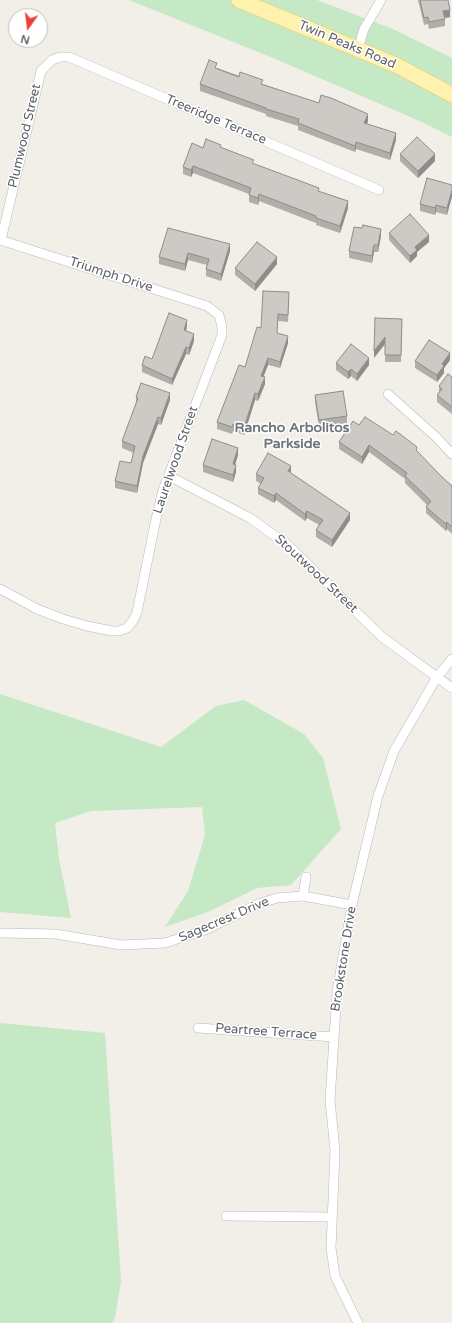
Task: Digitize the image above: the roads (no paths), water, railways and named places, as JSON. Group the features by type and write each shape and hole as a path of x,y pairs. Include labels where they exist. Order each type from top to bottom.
{"main road":[{"name":"Twin Peaks Road","path":"239,0 398,66 452,95"}],"street":[{"path":"358,49 364,29 381,0"},
{"name":"Treeridge Terrace","path":"52,60 69,58 379,190"},
{"name":"Plumwood Street","path":"1,240 41,71 52,60"},
{"name":"Triumph Drive","path":"1,240 207,306 219,315"},
{"name":"Laurelwood Street","path":"0,589 37,609 63,619 112,631 127,628 133,622 137,612 156,519 169,476 222,335 219,315"},
{"path":"388,394 436,437 452,454"},
{"name":"Stoutwood Street","path":"169,476 250,518 289,546 382,638 452,688"},
{"name":"Brookstone Drive","path":"358,1323 335,1276 331,1248 335,1151 330,1100 337,991 352,905 378,796 394,751 437,677 452,659"},
{"path":"303,896 306,877"},
{"name":"Sagecrest Drive","path":"0,933 56,934 121,945 165,943 205,930 258,904 277,898 303,896 352,905"},
{"name":"Peartree Terrace","path":"198,1028 334,1037"},
{"path":"226,1216 332,1217"}],"district":[{"name":"Rancho Arbolitos Parkside","path":"292,436"}]}
